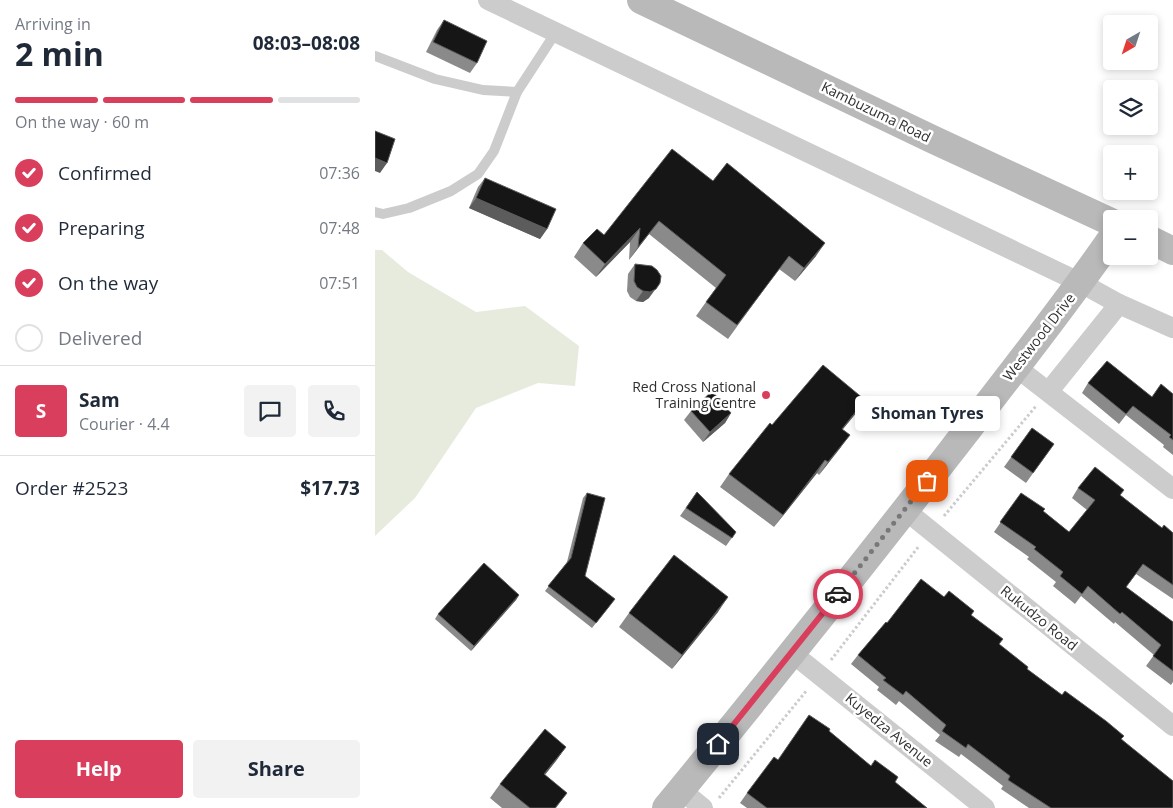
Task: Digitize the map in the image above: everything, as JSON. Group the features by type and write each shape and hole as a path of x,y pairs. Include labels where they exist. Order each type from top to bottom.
{"street":[{"path":"488,0 1081,283 1119,304 1173,328"},
{"name":"Kambuzuma Road","path":"641,0 1103,218"},
{"path":"1158,244 1173,251"},
{"name":"Westwood Drive","path":"673,799 905,510 1081,283 1103,251"},
{"path":"1049,391 1119,304"},
{"path":"1016,367 1173,489"},
{"name":"Rukudzo Road","path":"905,510 1173,726"},
{"name":"Kuyedza Avenue","path":"792,653 985,808"},
{"path":"673,799 710,804"}],"lane":[{"path":"375,212 383,214 409,208 451,191 478,174 494,151 517,92 556,32"},
{"path":"375,56 435,79 483,90 517,92"}],"path":[{"path":"710,804 820,675 931,531 1049,391"}],"shaded area":[{"path":"375,250 382,250 408,272 476,312 525,306 579,346 575,386 538,383 476,408 415,498 375,536"}],"building":[{"path":"444,20 487,41 477,63 433,42"},
{"path":"375,131 395,139 387,163 375,158"},
{"path":"672,149 713,181 727,163 825,243 804,268 789,256 737,325 706,302 726,275 659,221 638,247 640,228 605,264 583,243 597,229 604,235"},
{"path":"485,178 556,209 547,229 476,198"},
{"path":"635,264 652,266 657,270 661,276 660,283 656,289 650,292 643,291 637,287 634,281"},
{"path":"1107,361 1152,397 1161,384 1173,394 1173,440 1169,437 1171,435 1133,406 1126,414 1088,383"},
{"path":"823,365 865,400 842,429 850,435 828,462 825,460 783,515 729,474 770,423 772,425"},
{"path":"712,391 731,413 710,432 691,411"},
{"path":"1032,428 1054,444 1033,473 1011,457"},
{"path":"1095,467 1124,490 1120,495 1162,528 1164,525 1173,533 1173,585 1143,564 1126,587 1173,622 1173,671 1153,656 1161,645 1122,612 1120,614 1088,586 1082,594 1060,576 1063,572 1034,549 1036,547 1000,522 1021,493 1045,509 1043,511 1069,532 1095,500 1078,488"},
{"path":"697,492 736,532 732,538 686,508"},
{"path":"587,493 605,498 585,576 615,599 596,623 548,586 571,558"},
{"path":"674,555 728,597 682,655 629,613"},
{"path":"484,563 519,595 474,646 438,614"},
{"path":"921,579 944,597 949,591 974,611 971,615 1003,639 999,644 1028,667 1027,669 1062,695 1065,691 1124,736 1121,739 1173,781 1173,808 1051,808 1008,780 1010,776 968,744 966,748 942,731 946,725 906,691 903,695 883,680 886,678 858,655 887,623"},
{"path":"809,715 830,729 829,731 871,766 875,760 898,777 895,782 927,808 767,808 747,793 774,757 778,760"},
{"path":"545,729 566,747 544,774 567,793 555,808 530,808 500,784"}],"way so far":[{"path":"838,594 927,481"}],"place":[{"name":"Red Cross National Training Centre","path":"766,395"},
{"name":"Shoman Tyres","path":"927,481"}],"route":[{"path":"718,744 838,594"}]}
